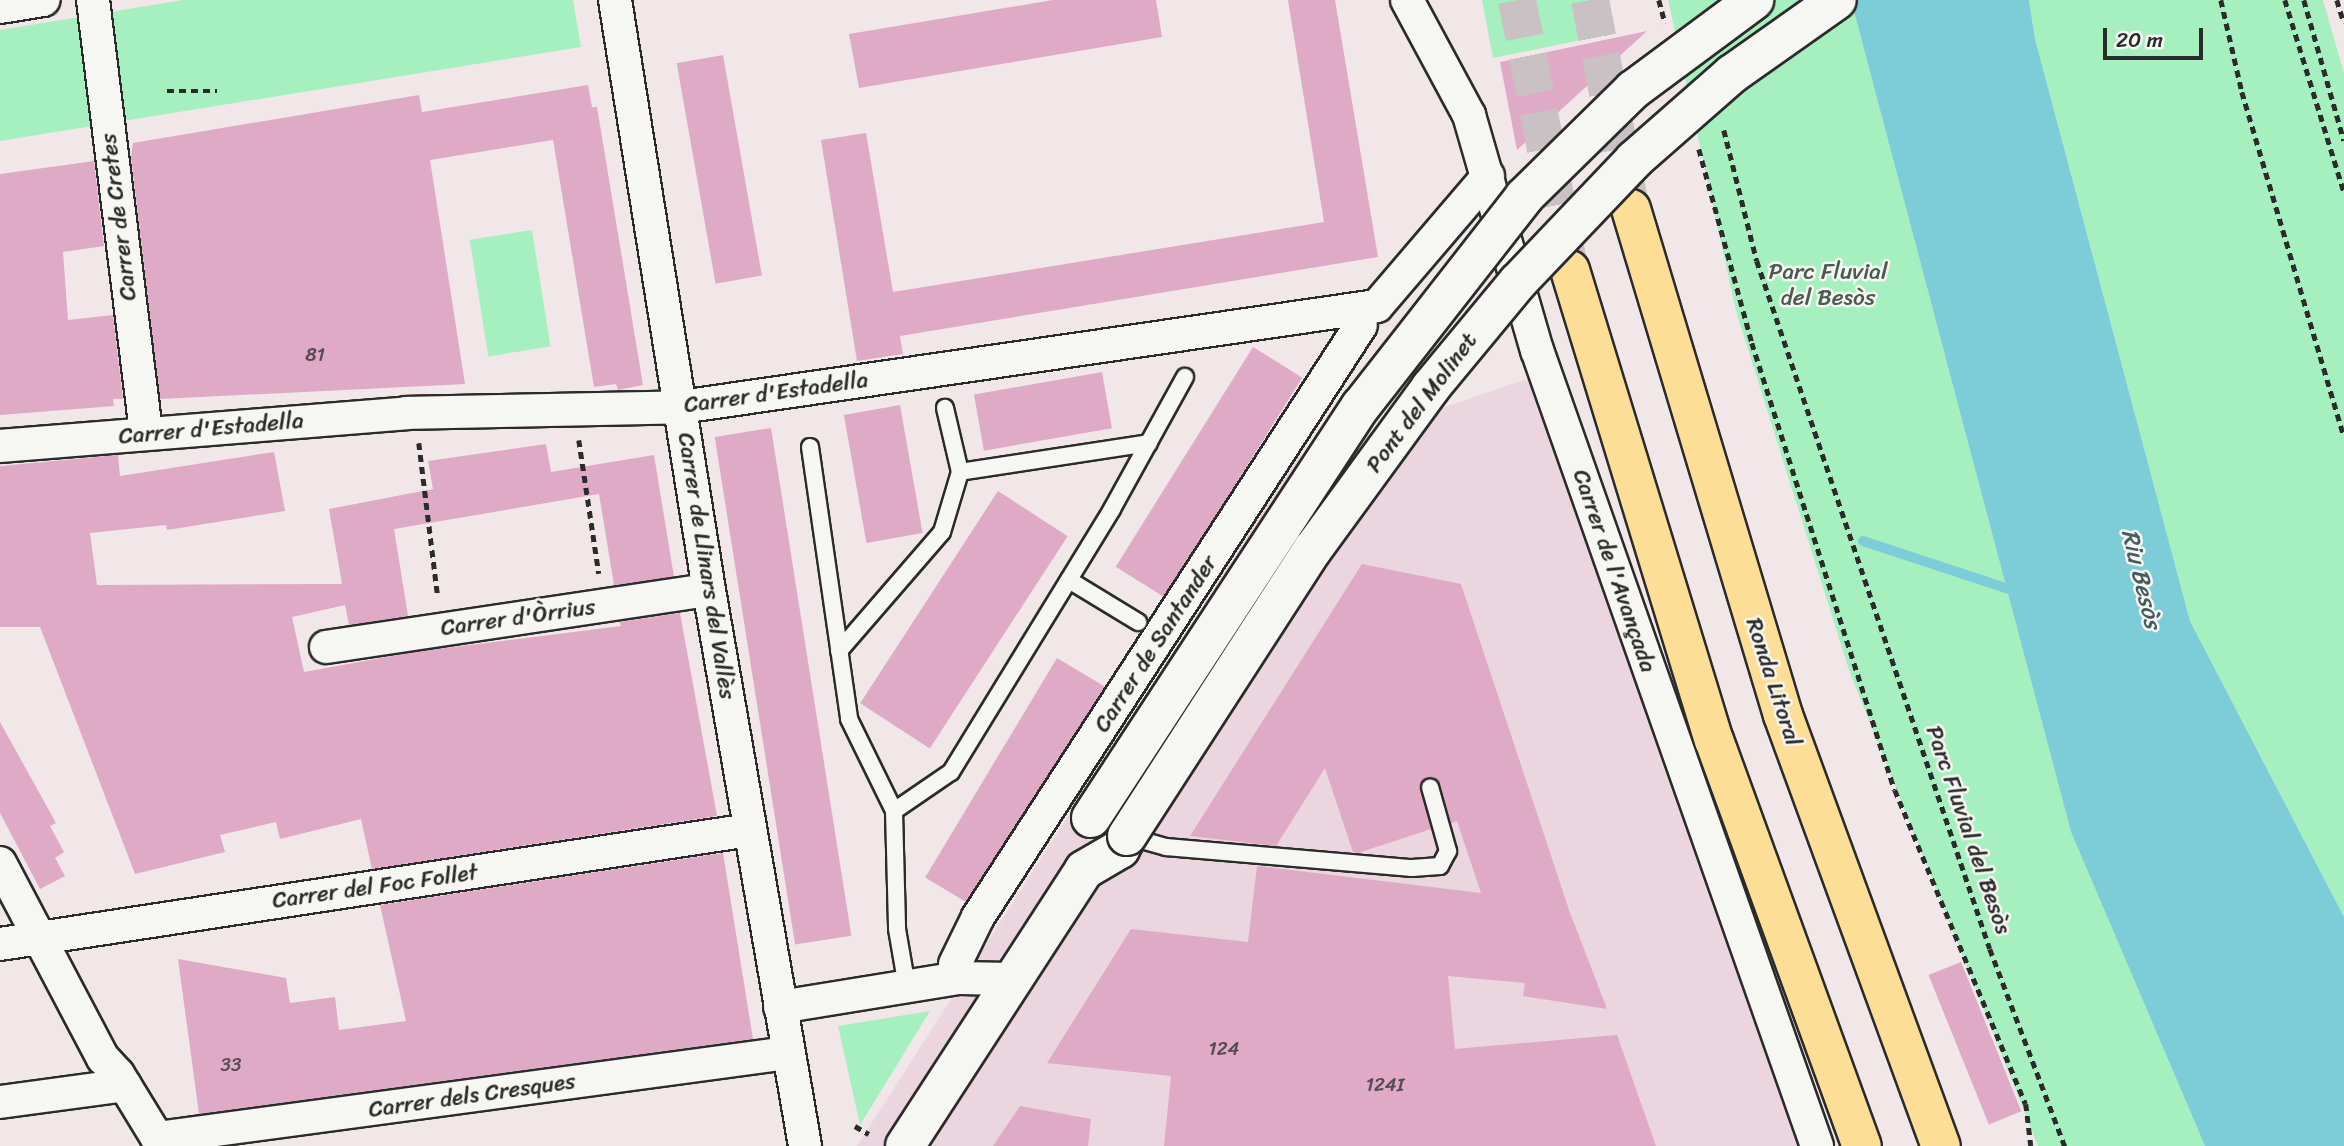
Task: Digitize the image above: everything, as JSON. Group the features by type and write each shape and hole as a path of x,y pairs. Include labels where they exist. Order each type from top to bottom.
{"highway":[{"name":"Ronda Litoral","path":"1631,209 1783,715 1941,1146"},
{"path":"1570,270 1714,740 1862,1146"}],"street":[{"path":"0,7 43,0"},
{"name":"Carrer de Cretes","path":"93,0 146,434"},
{"name":"Carrer de Llinars del Vallès","path":"615,0 709,590 804,1146"},
{"name":"Carrer de l'Avançada","path":"1407,0 1469,115 1537,350 1817,1146"},
{"name":"Pont del Molinet","path":"1084,870 1083,829 1361,405 1446,293 1524,197 1633,90 1754,0"},
{"name":"Pont del Molinet","path":"1018,967 1084,870 1120,849 1313,549 1431,387 1518,282 1634,160 1732,75 1837,0"},
{"name":"Carrer d'Estadella","path":"0,446 406,413 681,407 1377,306 1488,176"},
{"name":"Carrer de Santander","path":"955,964 978,916 1361,325"},
{"name":"Carrer d'Òrrius","path":"326,647 709,590"},
{"name":"Carrer del Foc Follet","path":"0,944 749,830"},
{"path":"0,863 103,1058 125,1085 159,1142"},
{"path":"780,1007 979,976 1018,967"},
{"path":"905,1146 1018,967"},
{"name":"Carrer dels Cresques","path":"159,1142 788,1053"},
{"path":"0,1102 125,1085"}],"lane":[{"path":"894,811 951,772 1069,580 1185,377"},
{"path":"839,651 942,532 960,472 945,408"},
{"path":"960,472 1149,443"},
{"path":"810,447 849,719 894,811 897,929 907,987"},
{"path":"1069,580 1138,622"},
{"path":"1127,836 1166,847 1412,868 1440,866 1448,851 1430,787"}],"path":[{"path":"1659,0 1667,29"},
{"path":"2221,0 2242,92 2344,437"},
{"path":"2286,0 2344,192"},
{"path":"2304,0 2344,140"},
{"path":"2337,0 2344,23"},
{"path":"167,91 217,91"},
{"name":"Parc Fluvial del Besòs","path":"1721,117 1756,261 1990,949 2065,1146"},
{"path":"1698,146 1752,342 1895,790 2026,1104 2031,1146"},
{"path":"418,429 442,629"},
{"path":"577,429 603,606"},
{"path":"855,1126 869,1134"}],"shaded area":[{"path":"1544,373 1811,1146 857,1146 1298,457"}],"green space":[{"path":"183,0 573,0 581,47 0,141 0,30"},
{"path":"1482,0 1599,0 1606,35 1493,58"},
{"name":"Parc Fluvial del Besòs","path":"1668,0 1851,0 2071,832 2205,1146 2038,1146 1849,670 1736,311"},
{"path":"2029,0 2323,0 2344,73 2344,917 2190,621 2035,39"},
{"path":"532,230 550,347 488,356 470,240"},
{"path":"930,1011 860,1125 838,1026"}],"water":[{"name":"Riu Besòs","path":"1851,0 2029,0 2035,39 2190,621 2344,917 2344,1146 2205,1146 2071,832"}],"building":[{"path":"1053,0 1156,0 1162,37 859,88 849,34"},
{"path":"1288,0 1335,0 1378,257 900,336 903,354 857,361 821,140 866,133 893,292 1324,222"},
{"path":"1647,31 1517,150 1500,62"},
{"path":"723,55 762,276 716,284 677,63"},
{"path":"588,85 592,107 597,107 643,385 618,390 616,384 594,387 553,140 430,160 465,384 160,399 131,157 133,143 419,95 422,112"},
{"path":"94,161 104,246 63,252 68,320 113,315 123,399 113,399 114,406 0,415 0,174"},
{"path":"1253,347 1302,378 1165,597 1116,567"},
{"path":"1102,372 1112,428 984,451 974,395"},
{"path":"900,405 923,533 866,543 844,415"},
{"path":"771,428 851,936 795,945 715,437"},
{"path":"546,444 551,472 654,455 674,577 614,585 599,494 394,529 408,616 349,625 345,605 292,617 304,672 414,652 621,626 620,622 680,613 717,816 372,869 361,819 280,839 276,822 220,835 225,852 135,874 40,627 0,627 0,466 118,455 120,476 274,452 285,511 167,530 166,525 90,533 97,585 342,584 329,509 433,489 428,461"},
{"path":"998,491 1068,536 930,748 860,703"},
{"path":"1362,564 1461,584 1569,910 1607,1009 1523,996 1525,983 1448,976 1455,1049 1617,1035 1656,1146 1164,1146 1171,1076 1047,1063 1131,929 1248,942 1257,866 1481,893 1457,821 1451,823 1440,784 1432,777 1420,785 1431,829 1358,853 1353,852 1325,768 1276,846 1190,836"},
{"path":"1057,658 1105,687 973,906 925,877"},
{"path":"0,722 56,823 50,826 64,852 55,858 65,876 40,889 0,813"},
{"path":"723,853 753,1039 199,1114 178,959 286,978 290,1003 335,997 339,1030 406,1021 380,905"},
{"path":"1961,962 2021,1111 1989,1124 1929,975"},
{"path":"1020,1106 1091,1119 1088,1146 993,1146"}],"waterway":[{"path":"1863,541 2018,592"}],"tunnel":[{"path":"1517,0 1568,263"},
{"path":"1590,0 1629,200"}]}
